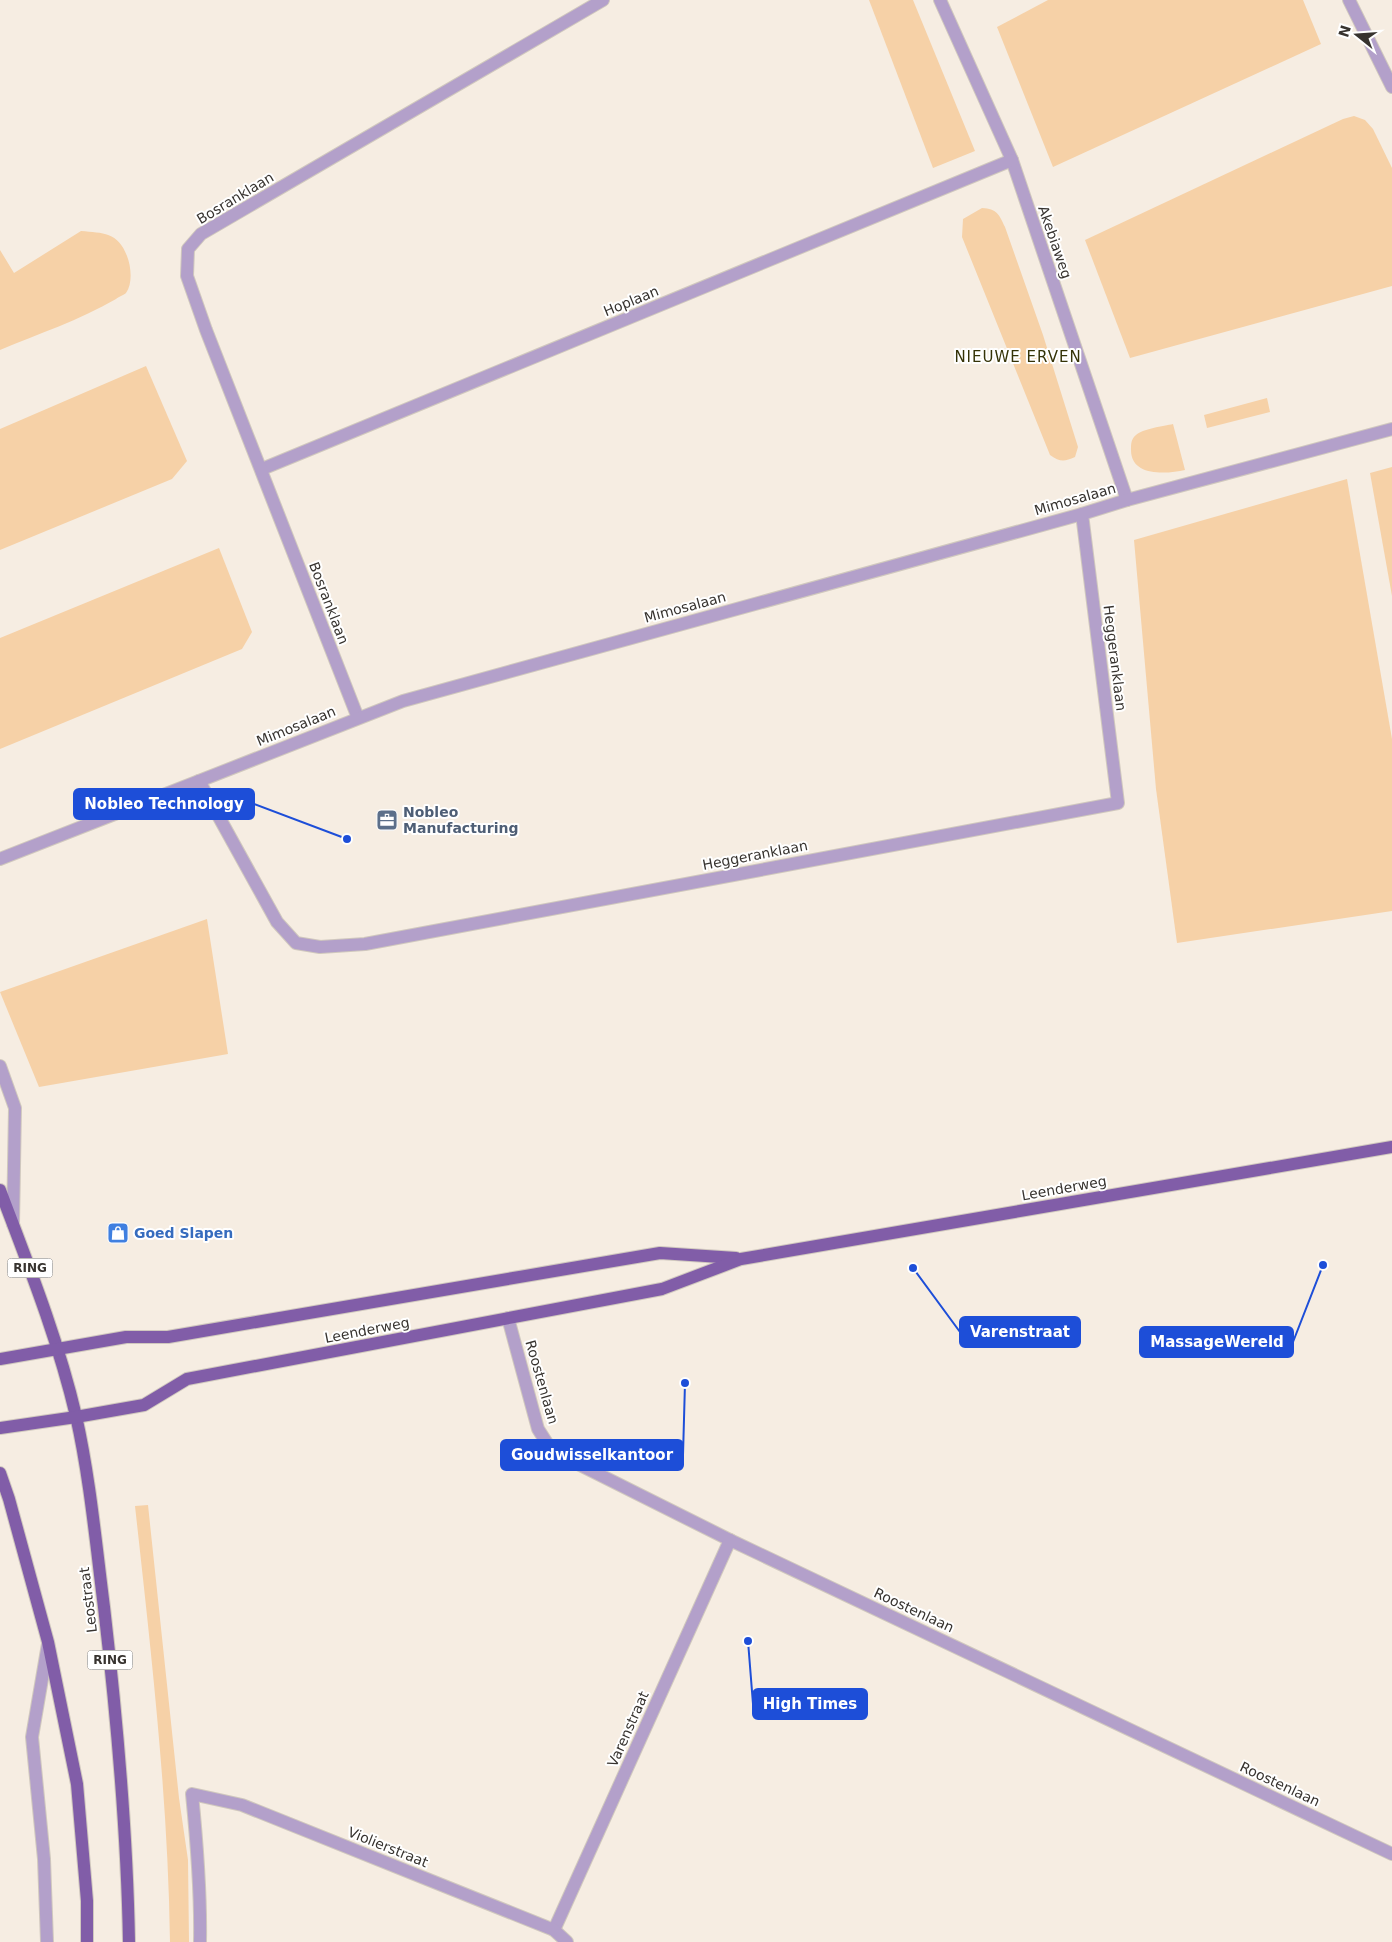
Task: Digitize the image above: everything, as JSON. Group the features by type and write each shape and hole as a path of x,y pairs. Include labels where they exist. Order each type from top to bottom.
{"main road":[{"name":"Leenderweg","path":"0,1428 144,1405 187,1380 662,1289 742,1259 1392,1147"},
{"name":"RING","path":"0,1190 57,1348"},
{"name":"Leenderweg","path":"0,1358 126,1337 168,1337 660,1253 742,1259"},
{"name":"Leostraat","path":"57,1348 76,1417 94,1524 123,1790 129,1942"},
{"path":"0,1473 48,1642 77,1784 87,1901 87,1942"}],"street":[{"name":"Bosranklaan","path":"358,718 206,330 187,276 188,250 201,234 602,0"},
{"name":"Akebiaweg","path":"940,0 1012,160 1127,500"},
{"path":"1349,0 1392,87"},
{"name":"Hoplaan","path":"262,469 1012,160"},
{"name":"Mimosalaan","path":"0,858 402,701 1392,428"},
{"name":"Heggeranklaan","path":"199,781 277,922 296,943 320,947 365,944 1118,803 1082,514"},
{"path":"0,1066 15,1108 14,1225"},
{"name":"Roostenlaan","path":"508,1318 538,1429 552,1451 730,1540 1392,1854"},
{"name":"Varenstraat","path":"554,1930 730,1540"},
{"path":"47,1942 44,1859 32,1737 48,1642"},
{"name":"Violierstraat","path":"200,1942 198,1852 192,1794 242,1805 554,1930 567,1942"}],"shaded area":[{"path":"869,0 913,0 975,151 933,168"},
{"path":"1048,0 1303,0 1321,44 1053,167 997,27"},
{"path":"1354,116 1365,120 1373,129 1392,168 1392,286 1130,358 1085,240 1343,119"},
{"path":"982,208 997,213 1005,227 1043,335 1078,447 1075,457 1071,459 1062,461 1050,455 962,237 963,219"},
{"path":"81,231 103,233 119,242 130,265 130,284 126,293 88,314 0,350 0,250 14,273"},
{"path":"146,366 187,461 172,479 0,550 0,429"},
{"path":"1267,398 1270,412 1207,428 1204,415"},
{"path":"1173,424 1185,470 1160,473 1151,472 1137,465 1131,450 1134,437 1148,429"},
{"path":"1392,467 1392,596 1370,473"},
{"path":"1347,479 1392,739 1392,911 1177,943 1156,789 1134,540"},
{"path":"219,548 252,632 242,649 0,749 0,638"},
{"path":"207,919 228,1054 39,1087 0,992"},
{"path":"148,1505 179,1798 188,1860 189,1942 170,1942 169,1887 162,1778 153,1669 135,1506"}],"place":[{"name":"Nobleo Manufacturing","path":"387,820"},
{"name":"Nobleo Technology","path":"347,839"},
{"name":"Goed Slapen","path":"118,1233"},
{"name":"MassageWereld","path":"1323,1265"},
{"name":"Varenstraat","path":"913,1268"},
{"name":"Goudwisselkantoor","path":"685,1383"},
{"name":"High Times","path":"748,1641"}],"district":[{"name":"NIEUWE ERVEN","path":"1018,357"}]}
